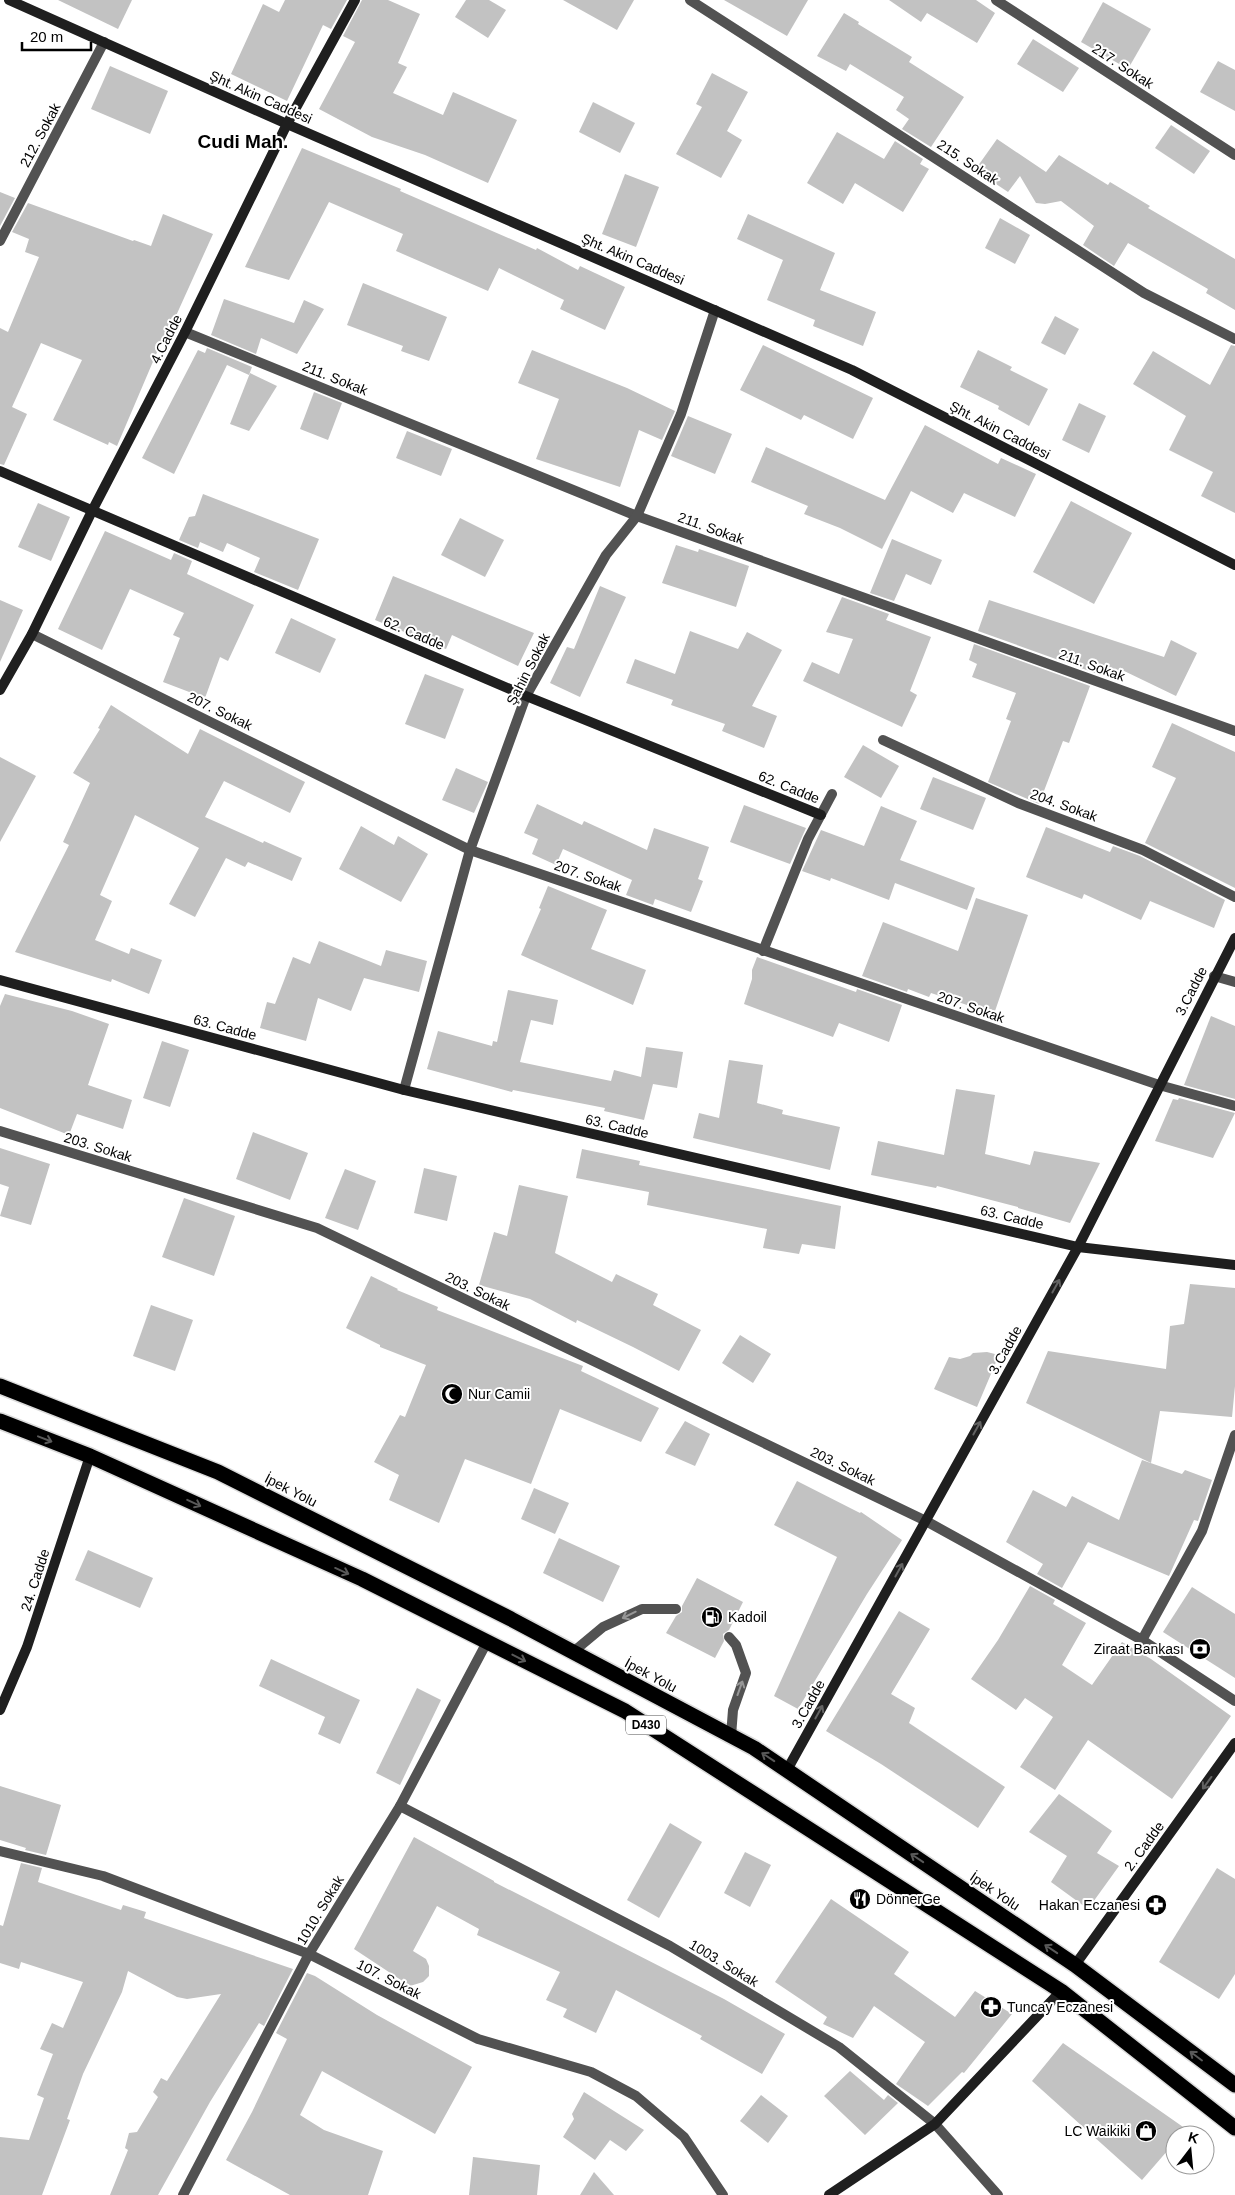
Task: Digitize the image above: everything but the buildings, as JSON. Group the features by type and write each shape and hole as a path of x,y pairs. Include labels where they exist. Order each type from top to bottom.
{"highway":[{"name":"İpek Yolu","path":"0,1386 218,1472 573,1652 754,1748 1076,1965 1235,2085"},
{"name":"D430","path":"0,1421 90,1456 362,1580 625,1711 1061,1991 1235,2128"}],"street":[{"name":"Şht. Akin Caddesi","path":"9,0 287,124 852,370 1235,565"},
{"name":"4.Cadde","path":"0,690 32,634 92,511 185,332 287,124 355,0"},
{"name":"215. Sokak","path":"690,0 1144,293 1235,339"},
{"name":"217. Sokak","path":"996,0 1235,155"},
{"name":"212. Sokak","path":"0,241 104,42"},
{"name":"Şahin Sokak","path":"404,1090 470,850 526,696 606,555 637,516 681,414 715,310"},
{"name":"211. Sokak","path":"185,332 637,516 1235,731"},
{"name":"62. Cadde","path":"0,471 526,696 821,815"},
{"name":"207. Sokak","path":"32,634 470,850 1159,1085 1235,1106"},
{"name":"204. Sokak","path":"883,740 1018,803 1143,850 1235,897"},
{"path":"763,951 808,839 832,794"},
{"name":"3.Cadde","path":"787,1770 1078,1247 1214,976 1235,938"},
{"path":"1214,976 1235,982"},
{"name":"63. Cadde","path":"0,980 404,1090 1078,1247 1235,1266"},
{"name":"203. Sokak","path":"0,1131 317,1228 926,1521 1142,1640 1235,1701"},
{"path":"1142,1640 1202,1531 1235,1434"},
{"name":"24. Cadde","path":"0,1710 27,1646 90,1456"},
{"path":"573,1652 604,1627 642,1609 676,1610"},
{"path":"729,1637 736,1645 746,1673 732,1710 732,1736"},
{"name":"1010. Sokak","path":"183,2195 309,1954 400,1806 487,1642"},
{"name":"2. Cadde","path":"1076,1965 1235,1743"},
{"name":"1003. Sokak","path":"400,1806 670,1946 839,2047 935,2124 998,2195"},
{"name":"107. Sokak","path":"0,1851 102,1876 309,1954 478,2039 591,2072 636,2096 684,2137 723,2195"},
{"path":"829,2195 935,2124 1061,1991"}],"place":[{"name":"Nur Camii","path":"452,1394"},
{"name":"Kadoil","path":"712,1617"},
{"name":"Ziraat Bankası","path":"1200,1649"},
{"name":"DönnerGe","path":"860,1899"},
{"name":"Hakan Eczanesi","path":"1156,1905"},
{"name":"Tuncay Eczanesi","path":"991,2007"},
{"name":"LC Waikiki","path":"1146,2131"}],"district":[{"name":"Cudi Mah.","path":"243,141"}]}
